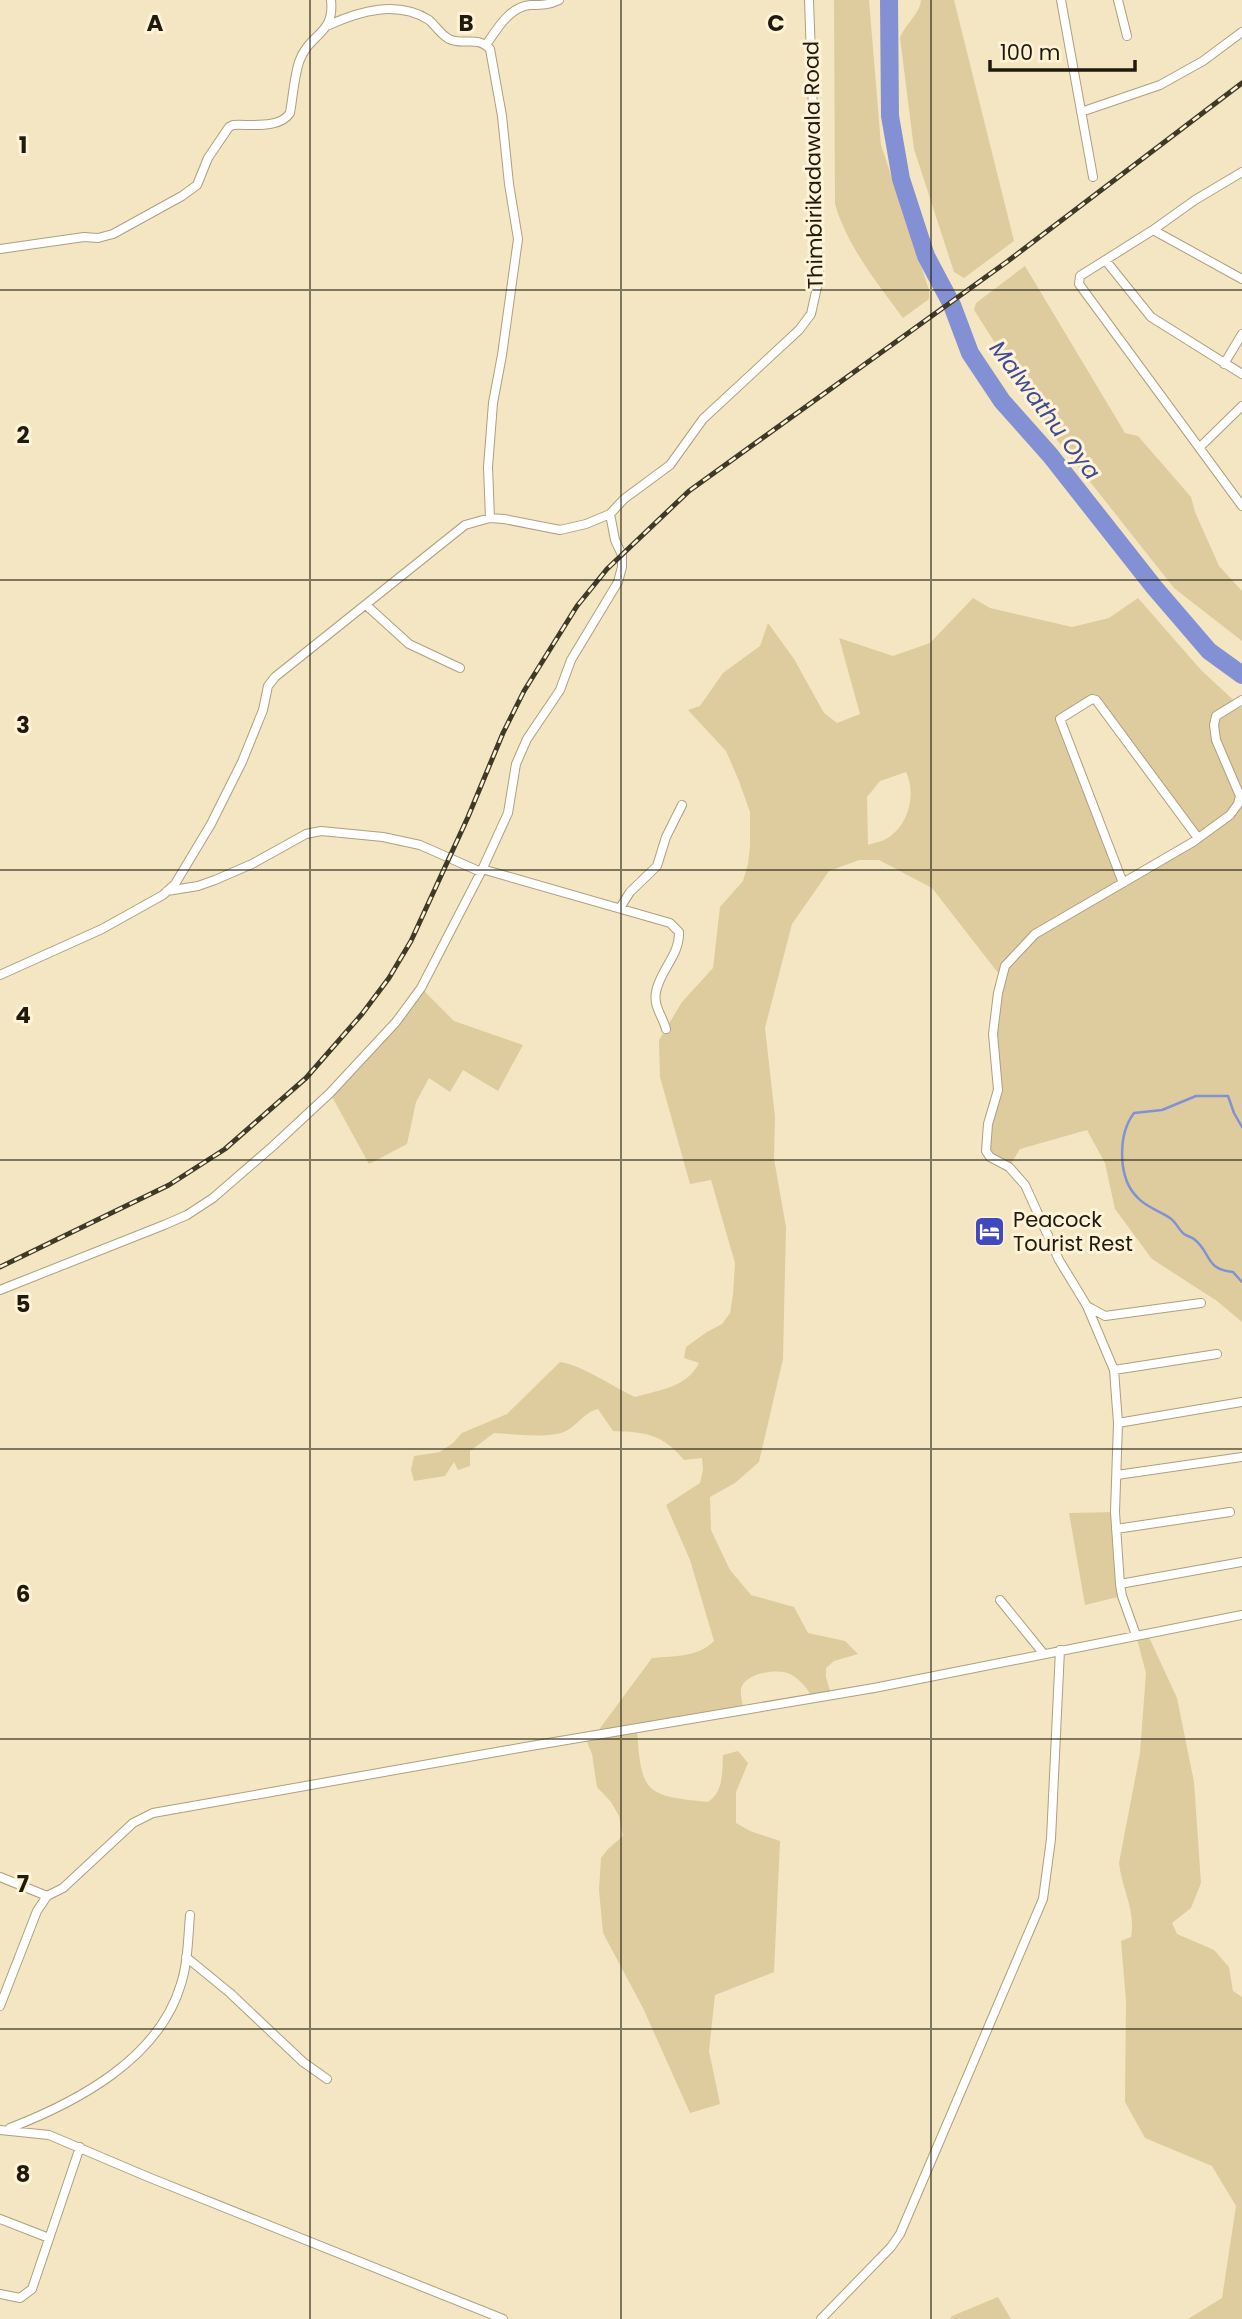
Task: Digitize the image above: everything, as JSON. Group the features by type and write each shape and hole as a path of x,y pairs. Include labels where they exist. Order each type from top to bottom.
{"street":[{"path":"0,249 113,234 197,185 208,158 229,127 276,123 286,119 290,113 299,62 312,41 329,25 332,18 331,0"},
{"path":"486,45 517,9 559,0"},
{"name":"Thimbirikadawala Road","path":"0,975 102,929 175,884 211,824 242,762 268,686 275,677 465,525 490,518 560,530 586,524 610,514 624,499 670,465 703,419 736,386 786,344 811,314 819,278 810,0"},
{"path":"1061,0 1093,177"},
{"path":"1118,0 1127,36"},
{"path":"329,25 383,6 418,14 449,38 456,41 480,41 490,49 502,116 518,239 502,355 492,403 488,467 490,518"},
{"path":"1081,112 1160,85 1202,61 1242,32"},
{"path":"1242,172 1080,276 1079,284 1242,506"},
{"path":"1153,230 1242,279"},
{"path":"1106,261 1151,317 1242,374"},
{"path":"1224,364 1242,334"},
{"path":"1200,447 1242,406"},
{"path":"0,1290 187,1215 213,1198 330,1093 396,1022 421,988 482,870 508,813 516,764 527,739 560,690 571,660 618,582 622,555 615,540 610,514"},
{"path":"366,605 409,644 460,668"},
{"path":"1123,883 1060,719 1092,699 1104,710 1198,838"},
{"path":"1136,1635 1120,1584 1116,1529 1118,1423 1114,1370 1087,1306 1059,1260 1025,1185 1009,1167 990,1157 986,1151 988,1124 998,1090 993,1034 998,993 1006,966 1035,934 1198,838 1230,815 1240,796 1216,740 1214,725 1216,716 1242,699"},
{"path":"620,908 629,892 657,866 666,837 682,805"},
{"path":"167,891 215,880 306,834 321,831 383,837 420,845 482,870 670,923 679,932 680,943 656,992 658,1011 666,1029"},
{"path":"1087,1306 1105,1316 1201,1303"},
{"path":"1114,1370 1217,1354"},
{"path":"1118,1423 1242,1402"},
{"path":"1117,1475 1242,1457"},
{"path":"1116,1529 1230,1512"},
{"path":"1120,1584 1242,1562"},
{"path":"1000,1600 1043,1653"},
{"path":"0,2006 37,1911 47,1896 63,1888 133,1822 153,1813 874,1688 1242,1615"},
{"path":"821,2319 891,2247 900,2234 1043,1899 1051,1839 1060,1650"},
{"path":"0,1877 47,1896"},
{"path":"4,2129 34,2119 100,2085 148,2043 181,1986 190,1915"},
{"path":"186,1957 230,1993 303,2062 327,2079"},
{"path":"4,2129 49,2135 503,2319"},
{"path":"0,2294 20,2298 32,2289 80,2147"},
{"path":"0,2220 49,2238"}],"shaded area":[{"path":"834,0 869,0 881,145 929,290 929,299 903,318 855,250 835,204"},
{"path":"921,0 954,0 1014,241 964,278 954,272 914,149 900,38 918,10"},
{"path":"1025,266 1125,433 1138,436 1191,497 1219,566 1242,591 1242,641 1174,588 1057,440 974,310 976,303"},
{"path":"973,598 990,608 1072,627 1109,618 1138,598 1201,670 1242,708 1242,1322 1217,1301 1152,1259 1115,1209 1105,1163 1087,1130 1020,1149 1009,1167 986,1151 995,1104 993,1034 1002,978 932,888 879,860 859,860 829,871 792,924 765,1028 775,1117 774,1159 786,1227 783,1359 759,1462 735,1483 710,1497 711,1530 730,1570 751,1595 794,1607 808,1633 845,1641 858,1654 834,1661 826,1668 831,1695 813,1699 803,1685 790,1674 762,1673 743,1684 741,1691 744,1711 637,1729 645,1779 650,1787 671,1797 708,1802 720,1787 723,1755 738,1751 748,1763 736,1792 736,1823 750,1831 780,1841 774,1972 715,1995 709,2051 720,2104 690,2113 643,2008 603,1933 599,1890 601,1858 623,1836 619,1816 597,1787 592,1754 585,1737 595,1735 652,1658 693,1653 714,1641 690,1560 666,1505 700,1483 702,1458 684,1460 669,1445 653,1436 613,1431 598,1409 559,1433 494,1433 470,1451 470,1466 458,1470 454,1462 445,1476 414,1481 411,1470 414,1456 440,1452 462,1433 507,1414 560,1362 588,1372 635,1397 680,1382 694,1371 699,1363 684,1358 686,1347 722,1324 730,1313 735,1263 711,1180 690,1184 660,1077 659,1040 682,1002 713,968 720,907 743,881 748,864 750,812 726,751 688,710 700,706 723,673 760,646 768,623 794,659 824,713 837,723 860,714 839,638 893,656 930,643","holes":["1096,700 1198,838 1123,883 1060,719","906,772 911,791 904,819 892,835 868,845 867,797 880,781"]},
{"path":"421,988 454,1021 523,1045 498,1091 463,1070 450,1092 429,1078 416,1102 407,1144 369,1164 330,1093"},
{"path":"1115,1512 1122,1596 1085,1605 1069,1513"},
{"path":"1147,1633 1177,1698 1194,1782 1201,1883 1191,1908 1172,1923 1177,1934 1214,1950 1229,1967 1233,1991 1242,1997 1242,2319 1188,2319 1222,2298 1236,2206 1212,2166 1145,2138 1125,2102 1126,2001 1121,1941 1131,1937 1132,1918 1119,1863 1140,1753 1146,1673 1136,1635"},
{"path":"998,2297 1011,2319 950,2319 952,2316"}],"waterway":[{"name":"Malwathu Oya","path":"889,0 890,116 901,179 926,256 952,305 970,353 1002,401 1050,455 1154,587 1209,651 1242,675"},
{"path":"1242,1127 1228,1096 1196,1096 1162,1110 1134,1113 1125,1132 1122,1156 1126,1179 1138,1198 1172,1220 1184,1234 1200,1244 1217,1268 1233,1272 1242,1282"}],"railway":[{"path":"0,1267 169,1185 225,1149 306,1078 362,1014 389,978 411,941 524,691 577,606 607,569 689,491 1008,261 1242,83"}],"place":[{"name":"Peacock Tourist Rest","path":"990,1231"}]}
